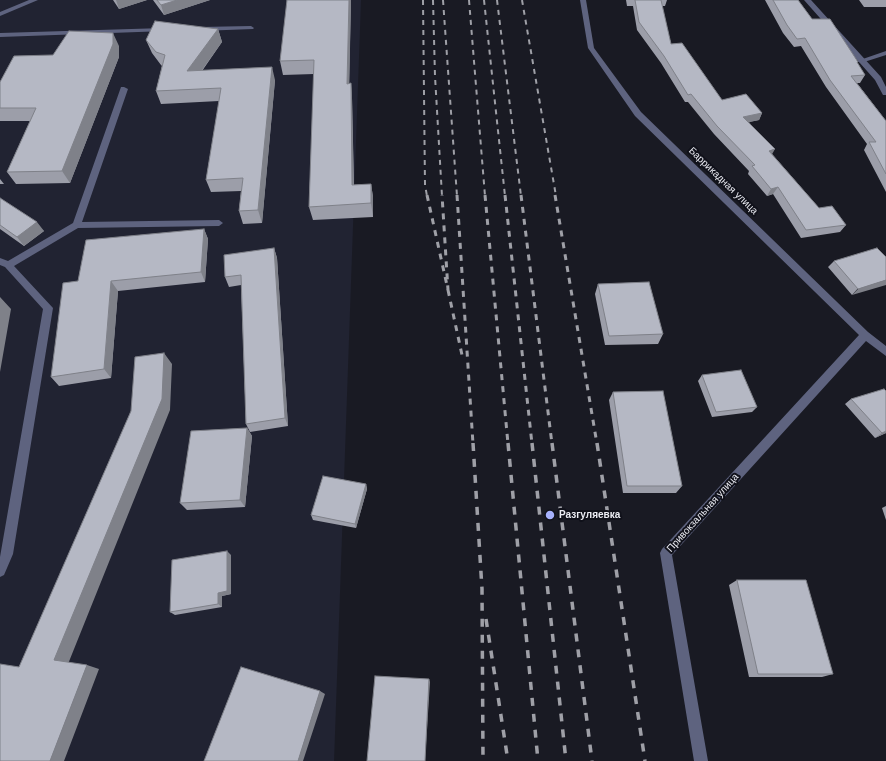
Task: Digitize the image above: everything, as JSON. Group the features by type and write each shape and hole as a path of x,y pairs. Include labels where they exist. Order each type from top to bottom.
{"street":[{"path":"0,14 35,0"},
{"name":"Баррикадная улица","path":"583,0 591,48 638,114 865,335 886,352"},
{"path":"807,0 878,80 886,93"},
{"path":"189,29 251,28"},
{"path":"0,35 174,30"},
{"path":"861,61 886,53"},
{"path":"77,225 124,89"},
{"path":"0,571 7,554 48,308 4,263 77,225 219,223"},
{"name":"Привокзальная улица","path":"701,761 666,552 865,335"}],"shaded area":[{"path":"0,0 361,0 334,761 0,761"}],"building":[{"path":"157,0 177,0 161,5"},
{"path":"287,0 349,0 347,84 351,83 352,185 371,184 371,203 309,207 314,60 280,61"},
{"path":"635,0 661,0 671,44 682,43 722,100 746,94 762,113 743,117 775,149 769,151 819,208 832,206 846,225 806,230 778,187 771,189 752,166 755,165 717,126 691,94 688,95 664,56 639,22"},
{"path":"773,0 798,0 812,19 830,19 858,62 865,75 851,76 886,121 886,174 869,142 876,142 830,80 805,38 797,39"},
{"path":"155,21 218,29 187,71 272,67 258,210 239,211 243,178 206,180 221,88 156,91 165,55 156,52 146,40"},
{"path":"69,31 113,33 113,44 62,171 7,172 36,108 0,108 0,82 14,56 53,55"},
{"path":"0,198 37,222 17,237 0,225"},
{"path":"204,229 201,272 111,281 104,369 51,377 63,283 78,281 86,240"},
{"path":"274,248 285,418 246,424 241,275 225,277 224,255"},
{"path":"877,248 886,257 886,280 858,289 834,261"},
{"path":"649,282 663,334 609,336 598,284"},
{"path":"164,353 162,399 54,660 87,665 50,761 0,761 0,664 19,667 131,411 135,357"},
{"path":"741,370 757,407 716,412 702,375"},
{"path":"884,389 886,391 886,431 882,433 851,399"},
{"path":"663,391 682,486 627,486 613,392"},
{"path":"247,428 240,500 180,503 191,431"},
{"path":"323,476 366,484 355,524 311,515"},
{"path":"227,551 227,591 218,593 218,604 170,612 172,560"},
{"path":"737,580 806,580 833,674 758,674"},
{"path":"241,667 320,691 298,761 204,761"},
{"path":"375,676 429,679 425,761 367,761"}],"railway":[{"path":"423,0 425,185 427,196"},
{"path":"433,0 435,76 442,196"},
{"path":"443,0 457,196"},
{"path":"469,0 485,196"},
{"path":"484,0 505,196"},
{"path":"497,0 521,196"},
{"path":"522,0 556,196"},
{"path":"427,195 448,290"},
{"path":"442,195 448,290"},
{"path":"457,195 473,444"},
{"path":"485,195 508,444"},
{"path":"505,195 532,444"},
{"path":"521,195 552,444"},
{"path":"555,195 597,444"},
{"path":"448,290 462,355"},
{"path":"473,443 482,589 483,761"},
{"path":"508,443 538,761"},
{"path":"532,443 566,761"},
{"path":"552,443 592,761"},
{"path":"597,443 645,761"},
{"path":"486,619 508,761"}],"place":[{"name":"Разгуляевка","path":"550,515"}]}
